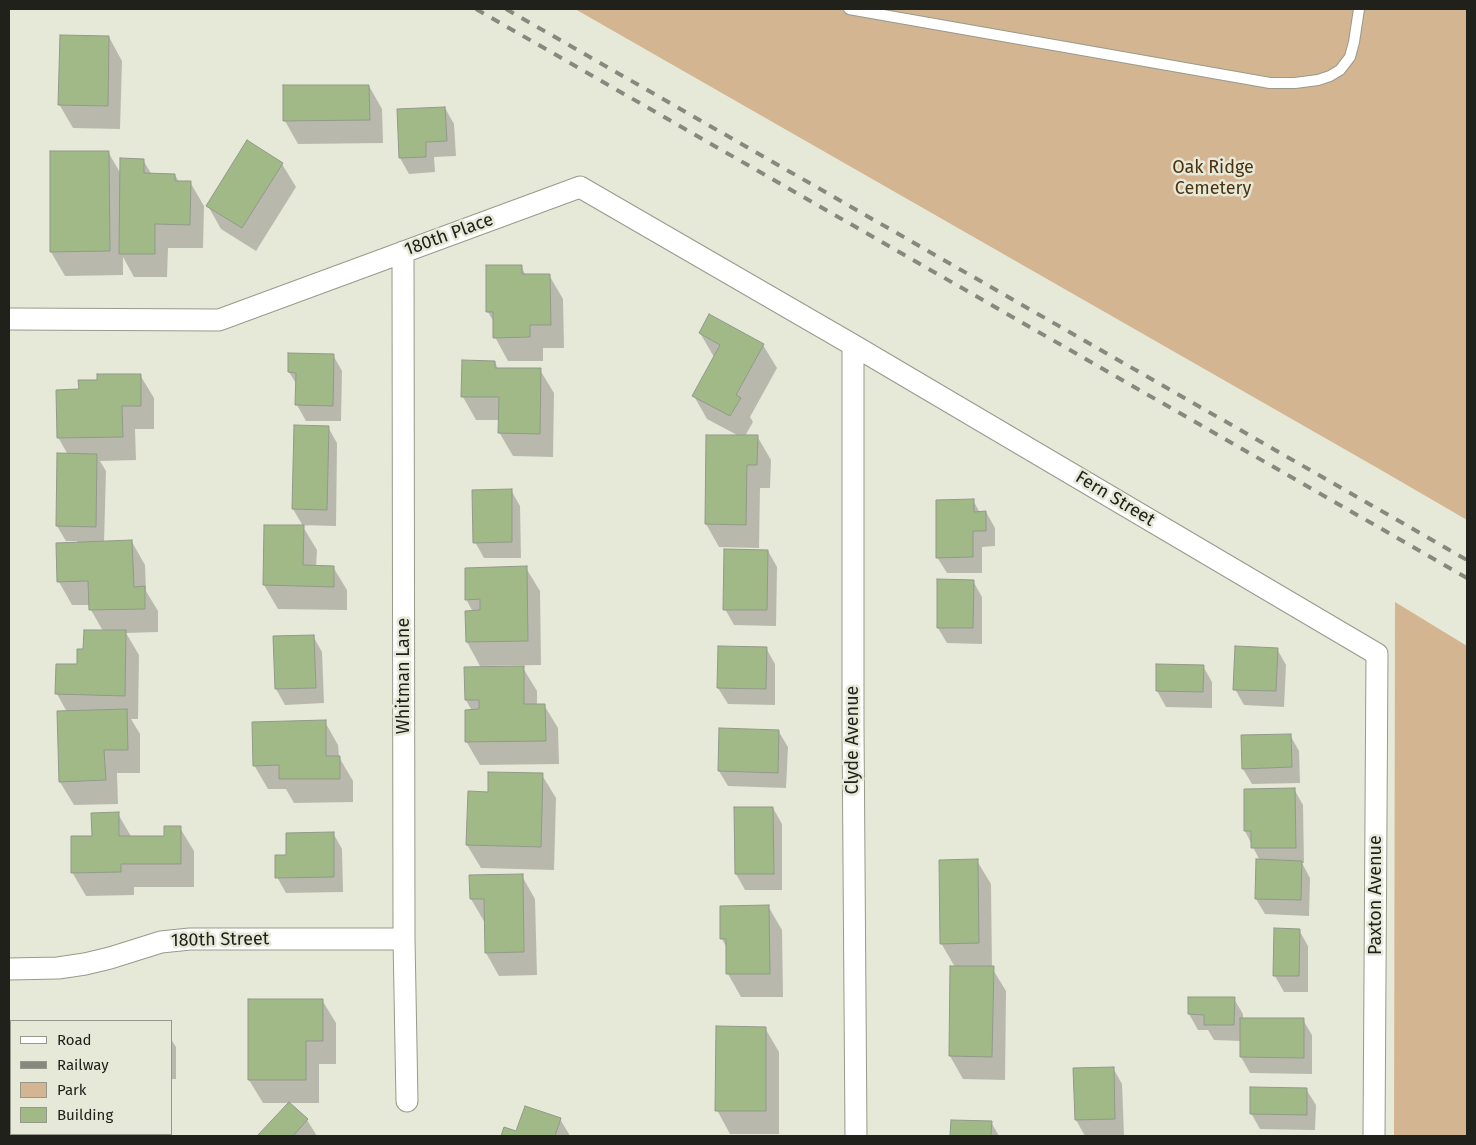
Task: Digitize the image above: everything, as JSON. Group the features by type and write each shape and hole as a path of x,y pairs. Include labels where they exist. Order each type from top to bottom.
{"street":[{"name":"180th Place","path":"9,319 219,320 580,187 853,345"},
{"name":"Whitman Lane","path":"403,252 404,939 407,1101"},
{"name":"Fern Street","path":"853,345 1377,654"},
{"name":"Clyde Avenue","path":"853,345 856,1136"},
{"name":"Paxton Avenue","path":"1374,1136 1377,654"},
{"name":"180th Street","path":"9,969 58,968 84,964 161,942 190,939 404,939"}],"lane":[{"path":"848,9 1270,83 1295,83 1318,80 1340,70 1350,57 1359,9"}],"green space":[{"name":"Oak Ridge Cemetery","path":"575,9 1467,9 1467,520 1381,470"},
{"path":"1395,602 1467,646 1467,1136 1394,1136"}],"building":[{"path":"60,35 109,36 108,106 58,105"},
{"path":"283,85 369,85 370,120 283,121"},
{"path":"445,107 447,141 426,142 426,157 399,158 397,109"},
{"path":"247,140 283,163 242,228 206,206"},
{"path":"50,151 109,151 110,251 50,252"},
{"path":"120,158 144,159 144,173 175,174 175,181 191,181 190,225 155,224 155,254 119,254"},
{"path":"486,265 522,265 522,274 550,274 551,325 530,325 530,337 493,338 493,312 486,312"},
{"path":"709,314 764,344 736,395 741,398 730,416 692,396 720,345 699,333"},
{"path":"288,353 334,354 333,406 295,405 296,373 288,372"},
{"path":"462,360 495,361 495,368 541,368 540,434 498,433 499,397 461,397"},
{"path":"97,374 141,374 141,406 122,406 123,437 57,438 56,390 79,389 78,380 97,380"},
{"path":"294,425 329,426 327,510 292,509"},
{"path":"706,435 758,435 757,465 747,465 746,525 705,524"},
{"path":"57,453 97,454 96,527 56,526"},
{"path":"512,489 512,542 473,543 472,490"},
{"path":"974,499 974,512 986,511 986,531 973,531 973,557 936,558 936,500"},
{"path":"264,525 304,525 303,565 334,566 334,587 263,585"},
{"path":"132,540 134,587 145,586 145,609 89,610 88,581 57,582 56,543"},
{"path":"724,549 768,550 767,610 723,610"},
{"path":"527,566 528,641 466,642 465,611 480,610 480,599 465,600 465,568"},
{"path":"937,579 974,580 973,628 937,628"},
{"path":"84,630 126,630 125,696 55,694 56,664 77,664 77,649 83,649"},
{"path":"314,635 316,688 275,689 273,636"},
{"path":"718,646 767,647 766,689 717,688"},
{"path":"1235,646 1278,648 1276,691 1233,690"},
{"path":"1156,664 1204,665 1203,692 1156,691"},
{"path":"524,666 524,704 545,704 546,741 465,742 465,710 479,709 479,700 465,700 464,667"},
{"path":"127,709 128,750 104,750 106,780 59,782 57,711"},
{"path":"326,720 326,756 340,756 340,779 279,779 279,765 253,766 252,722"},
{"path":"719,728 779,730 778,773 718,771"},
{"path":"1291,734 1292,767 1242,769 1241,735"},
{"path":"488,772 543,773 541,847 466,845 468,791 488,792"},
{"path":"1295,788 1296,848 1251,848 1251,831 1244,831 1244,789"},
{"path":"734,807 773,807 774,874 735,874"},
{"path":"119,812 119,836 164,836 164,826 181,826 181,864 121,864 121,872 71,873 71,836 92,836 91,813"},
{"path":"334,832 334,877 275,878 275,855 286,855 286,833"},
{"path":"978,859 979,943 940,944 939,860"},
{"path":"1256,859 1302,861 1301,900 1255,899"},
{"path":"523,874 524,952 485,953 484,899 470,899 469,875"},
{"path":"769,905 770,974 726,974 726,939 720,939 720,906"},
{"path":"1274,928 1300,929 1299,976 1273,976"},
{"path":"950,966 994,966 992,1057 949,1056"},
{"path":"1188,997 1235,997 1234,1025 1204,1025 1204,1015 1188,1014"},
{"path":"248,999 323,999 323,1041 306,1041 306,1080 248,1080"},
{"path":"1240,1018 1304,1018 1304,1058 1240,1057"},
{"path":"716,1026 766,1027 766,1111 715,1111"},
{"path":"1114,1067 1115,1119 1075,1120 1073,1068"},
{"path":"1250,1087 1307,1088 1307,1115 1250,1114"},
{"path":"289,1102 308,1119 293,1136 257,1136"},
{"path":"525,1106 561,1118 555,1136 501,1136 504,1127 516,1131"},
{"path":"951,1120 992,1121 991,1136 950,1136"},
{"path":"120,1135 122,1136 68,1136"}],"railway":[{"path":"476,9 1467,578"},
{"path":"506,9 1467,560"}]}
